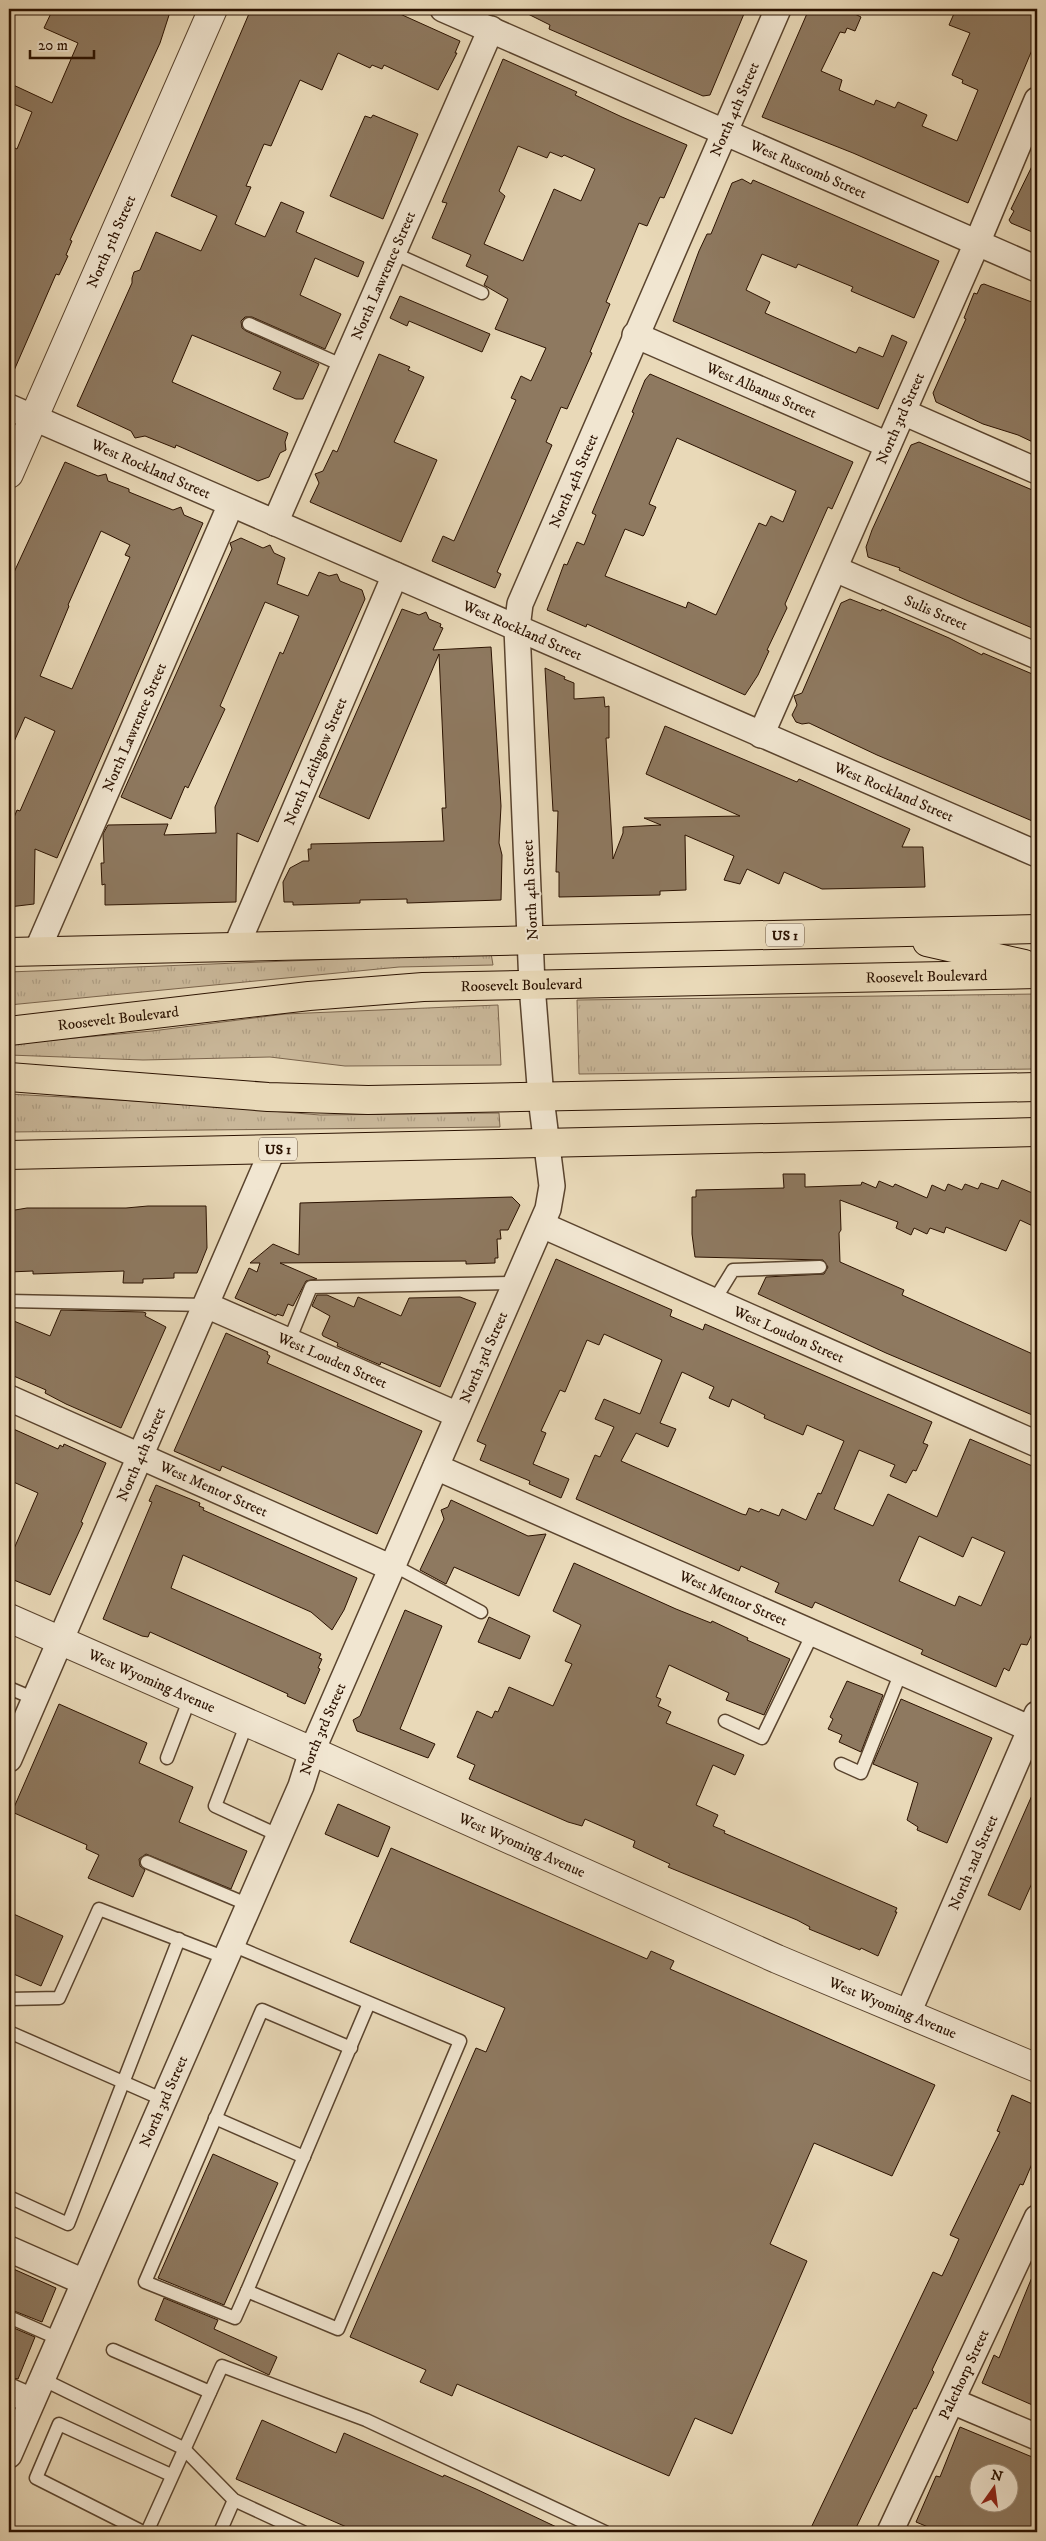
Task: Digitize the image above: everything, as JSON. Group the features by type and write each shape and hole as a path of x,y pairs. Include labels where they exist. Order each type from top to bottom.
{"highway":[{"name":"US 1","path":"9,952 1037,929"},
{"path":"886,932 1037,968"},
{"name":"Roosevelt Boulevard","path":"9,1031 338,993 423,987 1037,974"},
{"path":"9,1077 318,1099 422,1100 1037,1087"},
{"name":"US 1","path":"9,1155 1037,1132"}],"street":[{"name":"North 5th Street","path":"9,474 213,9"},
{"name":"West Ruscomb Street","path":"443,9 1037,269"},
{"name":"North 4th Street","path":"532,985 532,940 518,628 522,594 778,9"},
{"name":"North Lawrence Street","path":"275,523 490,29"},
{"name":"North 3rd Street","path":"761,734 1035,112"},
{"name":"West Albanus Street","path":"636,335 888,445"},
{"name":"West Rockland Street","path":"9,407 1037,854"},
{"path":"903,412 1037,471"},
{"name":"North Lawrence Street","path":"37,952 231,504"},
{"name":"Sulis Street","path":"835,569 1037,656"},
{"name":"North Leithgow Street","path":"236,947 395,575"},
{"name":"North 3rd Street","path":"9,2454 302,1786 312,1751 548,1210 552,1186 541,1098 532,985"},
{"name":"North 4th Street","path":"9,1760 274,1149"},
{"name":"West Loudon Street","path":"542,1225 1037,1444"},
{"name":"West Louden Street","path":"206,1305 458,1415"},
{"name":"West Mentor Street","path":"9,1398 392,1567"},
{"name":"West Mentor Street","path":"436,1467 900,1672 1034,1721"},
{"name":"West Wyoming Avenue","path":"9,1618 768,1955 1029,2064"},
{"name":"North 2nd Street","path":"908,2013 1034,1721"},
{"name":"Palethorp Street","path":"890,2532 952,2401 1027,2265 1037,2218"},
{"path":"9,2249 84,2282"},
{"path":"9,2391 37,2390"},
{"path":"952,2401 1037,2437"}],"lane":[{"path":"393,253 482,292"},
{"path":"249,324 344,366"},
{"path":"714,1301 733,1270 820,1267"},
{"path":"289,1341 311,1287 516,1283"},
{"path":"9,1302 206,1305"},
{"path":"392,1567 481,1612"},
{"path":"725,1721 762,1738 813,1633"},
{"path":"841,1764 861,1773 900,1672"},
{"path":"9,1688 35,1699"},
{"path":"167,1758 190,1698"},
{"path":"247,1723 215,1806 280,1836"},
{"path":"147,1862 249,1905"},
{"path":"9,1999 59,1998 99,1909 179,1939 229,1951 369,2003 460,2041 338,2329 248,2291"},
{"path":"9,2197 68,2224 179,1939"},
{"path":"350,2048 262,2010 145,2282 235,2318 248,2291 369,2003"},
{"path":"9,2032 164,2100"},
{"path":"215,2118 304,2157"},
{"path":"9,2317 60,2339"},
{"path":"113,2350 210,2392"},
{"path":"171,2475 59,2424 36,2478 145,2532 222,2366 366,2420 605,2532"},
{"path":"37,2390 183,2448 234,2500 303,2532"},
{"path":"220,2532 234,2500"}],"green space":[{"path":"491,953 493,965 399,967 9,1005 9,972"},
{"path":"1037,994 1037,1069 579,1074 577,1000"},
{"path":"498,1005 501,1065 345,1066 270,1057 143,1060 9,1055 9,1044 152,1031 285,1014"},
{"path":"9,1094 173,1103 320,1115 499,1113 500,1127 9,1132"}],"building":[{"path":"53,9 171,9 160,43 70,240 72,241 66,255 68,256 59,275 56,274 9,382 9,145 17,149 32,112 9,102 9,83 52,103 78,43 44,28"},
{"path":"251,9 389,9 460,41 455,53 457,53 438,90 384,65 382,69 372,65 370,68 338,53 322,90 300,80 271,146 264,144 246,186 251,187 235,224 265,237 281,202 304,212 296,232 364,262 358,277 315,258 300,295 341,314 325,349 252,317 245,317 241,321 242,328 246,331 319,364 303,399 296,399 273,389 281,372 192,335 172,382 288,433 285,442 286,450 280,453 269,477 258,481 176,445 175,448 145,436 135,438 131,431 77,406 132,283 134,272 140,270 156,232 201,251 217,216 171,196"},
{"path":"518,9 746,9 710,95 703,96 549,29 550,25"},
{"path":"809,9 845,9 861,17 855,31 847,28 845,33 840,32 821,71 842,80 839,90 874,105 876,100 895,108 898,102 927,115 922,126 957,141 978,90 962,83 963,80 952,75 970,33 949,25 956,9 1037,9 1037,53 1032,50 968,203 853,153 762,117"},
{"path":"503,59 577,92 575,95 622,117 687,145 664,198 660,197 647,226 639,223 606,302 610,304 590,352 592,353 567,409 561,407 546,442 552,445 497,572 501,574 495,588 432,561 443,536 454,541 516,400 511,398 521,376 531,381 546,348 495,329 508,299 484,285 488,276 466,266 471,255 432,238 447,203 442,202","holes":["518,146 547,158 550,152 562,157 564,155 595,169 581,201 554,189 523,261 484,244 505,196 499,191"]},
{"path":"373,115 418,134 383,219 330,196 365,116 371,118"},
{"path":"1037,156 1037,234 1011,223 1009,220 1014,211 1011,209"},
{"path":"742,179 751,184 753,180 939,261 914,318 851,291 853,287 798,264 796,268 762,254 746,290 770,302 765,313 856,353 859,347 883,357 892,335 907,342 878,409 673,321 707,234 711,234 732,183"},
{"path":"984,284 1037,304 1037,444 1018,435 983,424 936,402 933,393 966,319 964,318 974,293 977,294 981,285"},
{"path":"400,296 490,334 482,352 409,321 407,326 390,318"},
{"path":"379,354 410,367 408,370 424,377 394,442 437,460 401,542 310,502 319,483 315,474 323,471 333,450 337,452"},
{"path":"650,374 853,462 832,509 828,507 785,604 787,608 767,650 769,651 758,675 745,695 587,624 586,627 547,610 564,564 567,565 577,542 584,545 596,515 592,513 634,413 632,412 645,380","holes":["677,438 796,491 783,522 771,516 766,526 759,523 716,615 688,602 686,608 605,576 625,529 644,535 656,507 649,504"]},
{"path":"919,442 1037,492 1037,630 899,570 900,568 868,557 866,547 872,530 911,445"},
{"path":"65,462 98,476 106,474 108,481 173,510 181,507 184,515 203,523 57,858 35,849 34,904 9,907 9,830 17,810 20,811 55,731 25,717 9,753 9,583","holes":["101,531 130,545 125,555 130,557 72,689 40,676 68,605"]},
{"path":"241,538 263,548 270,545 274,553 285,558 277,584 308,596 319,572 329,576 337,574 340,581 362,590 365,599 258,842 237,833 236,902 105,905 105,884 102,885 101,863 104,863 103,834 108,825 168,824 164,835 216,833 215,807 280,652 283,654 299,616 265,602 220,706 225,709 188,788 185,786 171,819 121,797 232,549 230,543"},
{"path":"850,599 881,611 882,609 949,638 982,655 983,653 1037,676 1037,823 877,755 809,723 802,724 796,722 792,715 797,705 794,696 802,693 841,603"},
{"path":"402,609 419,615 426,612 429,619 441,624 440,627 443,628 433,650 491,647 501,806 499,843 502,855 501,900 407,903 407,899 360,900 360,903 293,905 293,902 284,902 283,882 290,868 303,861 309,861 308,849 311,849 311,844 444,841 442,808 446,808 439,654 369,819 319,797"},
{"path":"545,668 574,683 574,699 604,697 605,707 609,706 609,738 606,738 613,859 623,833 623,827 661,825 644,818 740,816 646,774 665,726 797,782 799,779 910,829 902,847 923,847 925,887 822,889 784,872 779,884 747,869 740,884 724,880 734,856 685,835 686,890 660,891 660,895 559,897 559,872 556,872 558,811 553,811"},
{"path":"783,1174 805,1174 805,1187 861,1185 862,1182 876,1188 879,1181 893,1187 895,1184 927,1198 932,1185 945,1191 948,1184 962,1190 965,1184 978,1189 981,1183 998,1189 1002,1180 1037,1195 1037,1228 1020,1220 1006,1251 946,1227 944,1233 930,1228 927,1234 914,1228 911,1235 896,1228 898,1222 840,1200 841,1230 839,1233 840,1262 904,1290 902,1295 1037,1356 1037,1417 886,1353 758,1294 766,1277 824,1274 828,1267 823,1260 695,1257 692,1234 692,1197 696,1197 696,1190 784,1188"},
{"path":"512,1197 520,1205 508,1230 500,1230 501,1239 497,1239 498,1258 495,1258 495,1263 466,1264 466,1261 280,1263 317,1279 306,1281 293,1306 288,1304 283,1316 277,1314 276,1316 235,1298 249,1268 257,1272 260,1263 250,1263 273,1244 299,1255 300,1203"},
{"path":"206,1206 207,1248 197,1273 174,1273 174,1278 143,1279 143,1283 123,1283 124,1271 33,1274 33,1271 9,1272 9,1211 27,1208 126,1208"},
{"path":"556,1259 672,1310 670,1316 703,1330 705,1324 932,1422 923,1443 928,1445 916,1471 913,1470 906,1483 890,1476 895,1465 859,1450 834,1509 873,1526 888,1494 937,1517 970,1439 1037,1468 1037,1623 1027,1645 1021,1644 1009,1671 1004,1668 996,1687 921,1654 923,1650 815,1602 812,1608 775,1592 779,1583 741,1566 739,1571 576,1499 595,1455 600,1457 614,1427 595,1419 604,1399 640,1414 662,1360 604,1334 599,1345 587,1340 565,1392 560,1390 541,1431 546,1433 533,1464 569,1479 561,1498 529,1484 530,1481 480,1460 486,1445 477,1441","holes":["682,1372 714,1387 709,1398 729,1407 732,1399 765,1415 764,1418 803,1435 807,1425 844,1441 821,1494 818,1493 806,1520 782,1509 779,1516 761,1509 759,1512 749,1508 746,1515 742,1514 621,1461 636,1433 668,1447 676,1429 660,1423","919,1536 963,1557 972,1537 1005,1552 981,1606 959,1596 955,1606 899,1581"]},
{"path":"317,1295 327,1295 354,1307 358,1297 401,1316 409,1298 460,1297 476,1303 440,1387 381,1362 380,1365 337,1346 338,1343 323,1336 322,1334 330,1316 312,1306"},
{"path":"61,1310 143,1312 146,1313 145,1316 166,1327 121,1428 66,1404 45,1393 46,1390 9,1374 9,1319 50,1336"},
{"path":"226,1333 268,1352 267,1354 270,1356 267,1363 422,1431 377,1534 222,1466 220,1471 174,1451"},
{"path":"9,1427 58,1449 60,1445 63,1447 64,1444 106,1463 81,1522 83,1523 50,1595 9,1578 9,1571 14,1560 10,1558 38,1493 9,1480"},
{"path":"156,1485 200,1503 199,1506 204,1508 203,1510 357,1578 344,1610 332,1630 311,1612 183,1555 171,1588 321,1654 319,1658 322,1659 318,1668 320,1669 305,1704 287,1696 288,1694 150,1632 148,1637 142,1636 103,1619 152,1502 149,1501"},
{"path":"451,1500 528,1536 546,1534 519,1596 454,1567 446,1584 420,1570 444,1519 441,1510 448,1507"},
{"path":"574,1563 676,1609 711,1623 712,1621 748,1638 747,1640 790,1659 764,1715 726,1700 729,1693 669,1665 656,1697 661,1699 658,1706 671,1712 666,1723 744,1755 735,1775 713,1765 696,1805 718,1815 713,1826 725,1831 724,1833 897,1908 878,1956 809,1929 810,1927 797,1920 668,1867 670,1864 633,1847 635,1841 585,1819 582,1826 568,1822 469,1779 475,1765 457,1757 477,1711 492,1718 495,1711 498,1712 509,1687 553,1706 572,1664 565,1661 581,1625 553,1611"},
{"path":"405,1610 442,1626 400,1729 435,1744 428,1758 357,1731 353,1720 360,1716"},
{"path":"489,1617 530,1636 520,1659 478,1642"},
{"path":"847,1681 883,1695 861,1752 839,1742 842,1735 828,1729 833,1719 830,1717"},
{"path":"901,1699 992,1738 947,1843 917,1830 918,1827 907,1820 918,1783 873,1764"},
{"path":"59,1704 147,1743 139,1763 193,1787 179,1822 247,1851 231,1889 146,1854 139,1859 140,1866 145,1870 133,1897 88,1878 99,1855 86,1849 87,1845 12,1812"},
{"path":"1037,1784 1037,1872 1020,1910 988,1895"},
{"path":"338,1804 390,1827 378,1857 325,1834"},
{"path":"391,1848 647,1959 651,1951 674,1961 670,1969 935,2085 892,2176 814,2143 770,2244 807,2261 732,2434 695,2418 669,2476 457,2384 452,2396 420,2382 426,2370 350,2337 476,2048 486,2052 505,2008 350,1942"},
{"path":"9,1912 63,1936 41,1986 9,1972"},
{"path":"1012,2095 1037,2106 1037,2152 1023,2185 1020,2184 932,2370 934,2372 916,2409 914,2408 854,2532 809,2532 933,2272 942,2276 951,2257 959,2239 950,2235 1000,2132 997,2131"},
{"path":"213,2154 278,2183 224,2305 158,2278"},
{"path":"1037,2265 1037,2407 982,2383 994,2355 999,2358"},
{"path":"9,2267 56,2288 42,2322 9,2309"},
{"path":"164,2298 218,2320 214,2329 277,2357 269,2375 155,2320"},
{"path":"9,2326 35,2337 18,2379 9,2377"},
{"path":"262,2420 336,2453 344,2433 443,2477 444,2475 476,2489 567,2532 358,2532 236,2479"},
{"path":"960,2427 1037,2459 1037,2532 940,2532 916,2522 936,2476 940,2477"}]}
